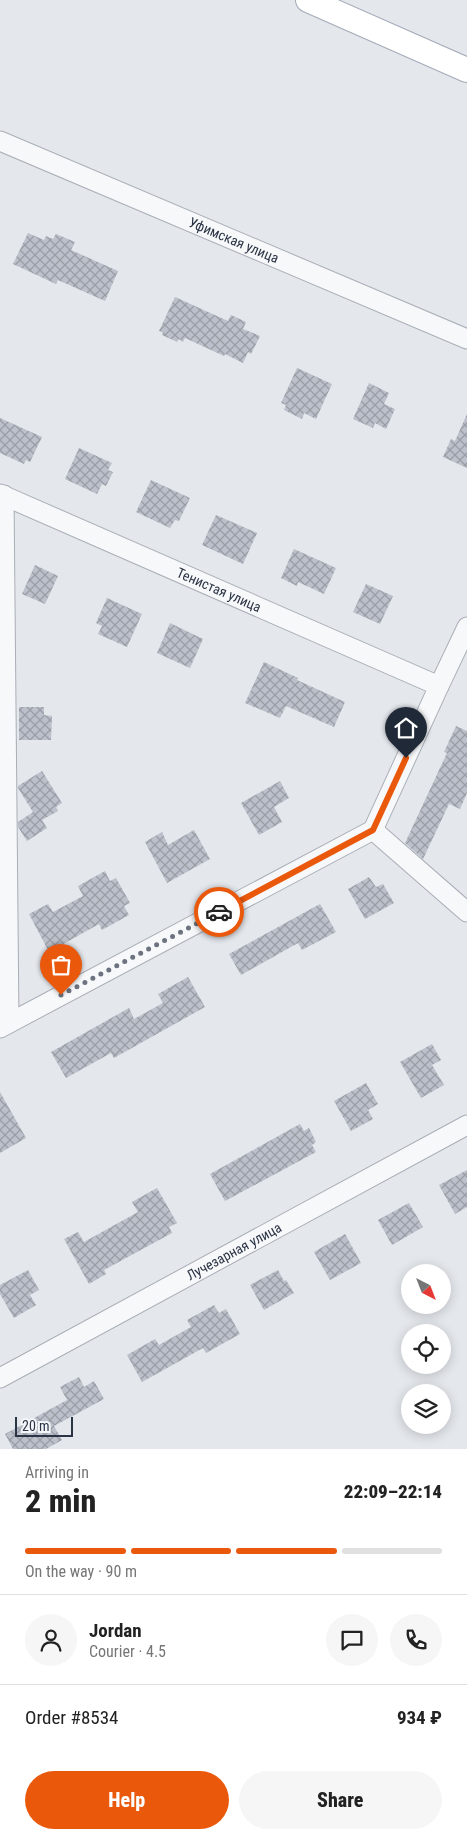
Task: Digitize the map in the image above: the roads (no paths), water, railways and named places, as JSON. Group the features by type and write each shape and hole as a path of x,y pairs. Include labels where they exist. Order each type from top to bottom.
{"main road":[{"path":"308,0 467,70"}],"street":[{"name":"Уфимская улица","path":"0,141 467,339"},
{"name":"Тенистая улица","path":"2,495 439,686"},
{"path":"2,495 5,1025 373,830 467,628"},
{"path":"373,830 467,912"},
{"name":"Лучезарная улица","path":"0,1378 467,1124"}]}
